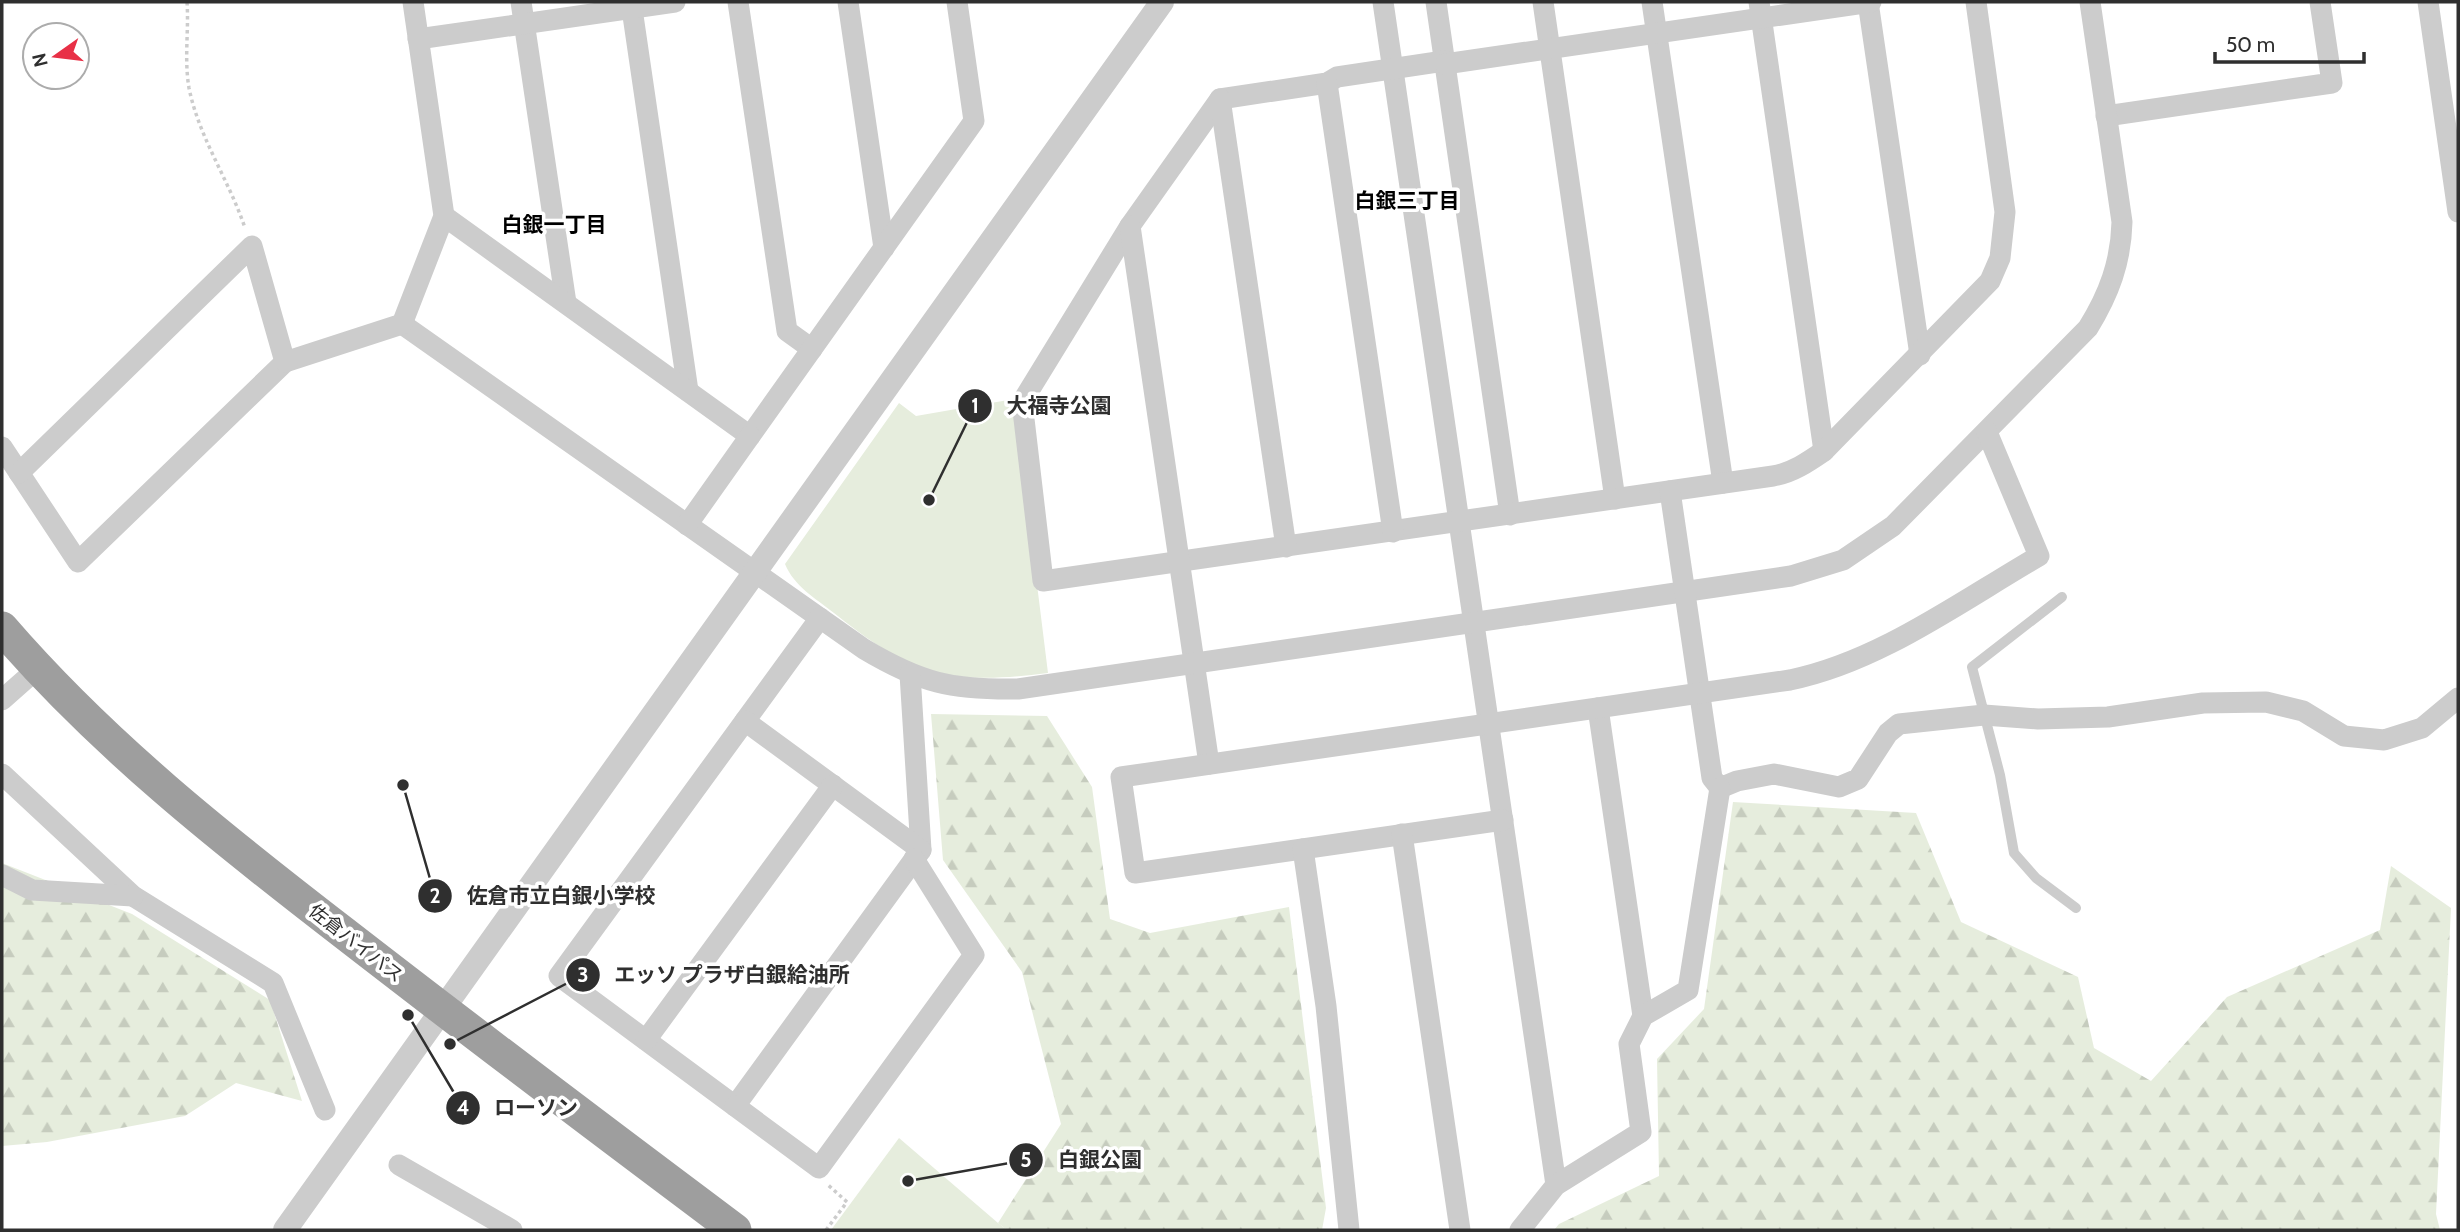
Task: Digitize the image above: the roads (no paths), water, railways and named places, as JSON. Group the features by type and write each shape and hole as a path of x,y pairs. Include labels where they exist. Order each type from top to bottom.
{"highway":[{"name":"佐倉バイパス","path":"2,628 37,668 113,744 204,824 444,1011 735,1230"}],"street":[{"path":"402,324 444,216 413,2"},
{"path":"521,2 566,303"},
{"path":"418,39 631,5 676,2"},
{"path":"738,2 787,331 812,349"},
{"path":"848,2 884,248"},
{"path":"687,525 974,121 957,2"},
{"path":"285,1230 444,1011 1162,2"},
{"path":"1383,2 1556,1185"},
{"path":"1436,2 1510,514"},
{"path":"1543,2 1615,499"},
{"path":"1652,2 1723,484"},
{"path":"1920,355 1869,2 1760,10 1657,33 1337,77 1327,83 1220,99 1130,226 1022,402 1043,581 1787,474 1824,451 1920,355 1990,281 2000,258 2005,231 1976,2"},
{"path":"402,324 864,649 909,674 961,689 1018,689 1791,576 1843,559 1867,546 1915,506 2088,328 2104,302 2115,274 2121,247 2122,222 2090,2"},
{"path":"2106,116 2332,83 2320,2"},
{"path":"2428,2 2458,212"},
{"path":"631,5 688,391"},
{"path":"1760,10 1824,451"},
{"path":"1327,83 1393,532"},
{"path":"1220,99 1286,547"},
{"path":"444,216 750,436"},
{"path":"1130,226 1209,764"},
{"path":"19,473 252,246 285,362"},
{"path":"2,447 78,562 285,362 402,324"},
{"path":"1503,820 1135,873 1121,777 1700,693 1812,675 1858,661 2039,555 1987,432"},
{"path":"1520,1230 1556,1185 1641,1132 1629,1044 1643,1016 1688,990 1720,788 1712,778 1670,491"},
{"path":"746,721 833,785 918,855 974,955 819,1168 559,976 820,618"},
{"path":"2,700 37,668"},
{"path":"735,1105 918,855 909,674"},
{"path":"1720,788 1745,779 1774,774 1839,787 1858,779 1888,733 1899,724 1984,715 2038,719 2108,717 2203,703 2266,702 2303,711 2344,736 2384,740 2422,727 2458,698"},
{"path":"1598,708 1643,1016"},
{"path":"2,774 133,896 273,983 325,1110"},
{"path":"646,1040 833,785"},
{"path":"1402,834 1460,1230"},
{"path":"1303,849 1326,1006 1349,1230"},
{"path":"2,875 32,890 133,896"},
{"path":"399,1165 512,1230"}],"lane":[{"path":"2062,597 1972,667 2000,775 2014,853 2036,877 2076,908"}],"place":[{"name":"大福寺公園","path":"929,500"},
{"name":"佐倉市立白銀小学校","path":"403,785"},
{"name":"ローソン","path":"408,1015"},
{"name":"エッソ プラザ白銀給油所","path":"450,1044"},
{"name":"白銀公園","path":"908,1181"}],"district":[{"name":"白銀三丁目","path":"1407,200"},
{"name":"白銀一丁目","path":"554,224"}]}
